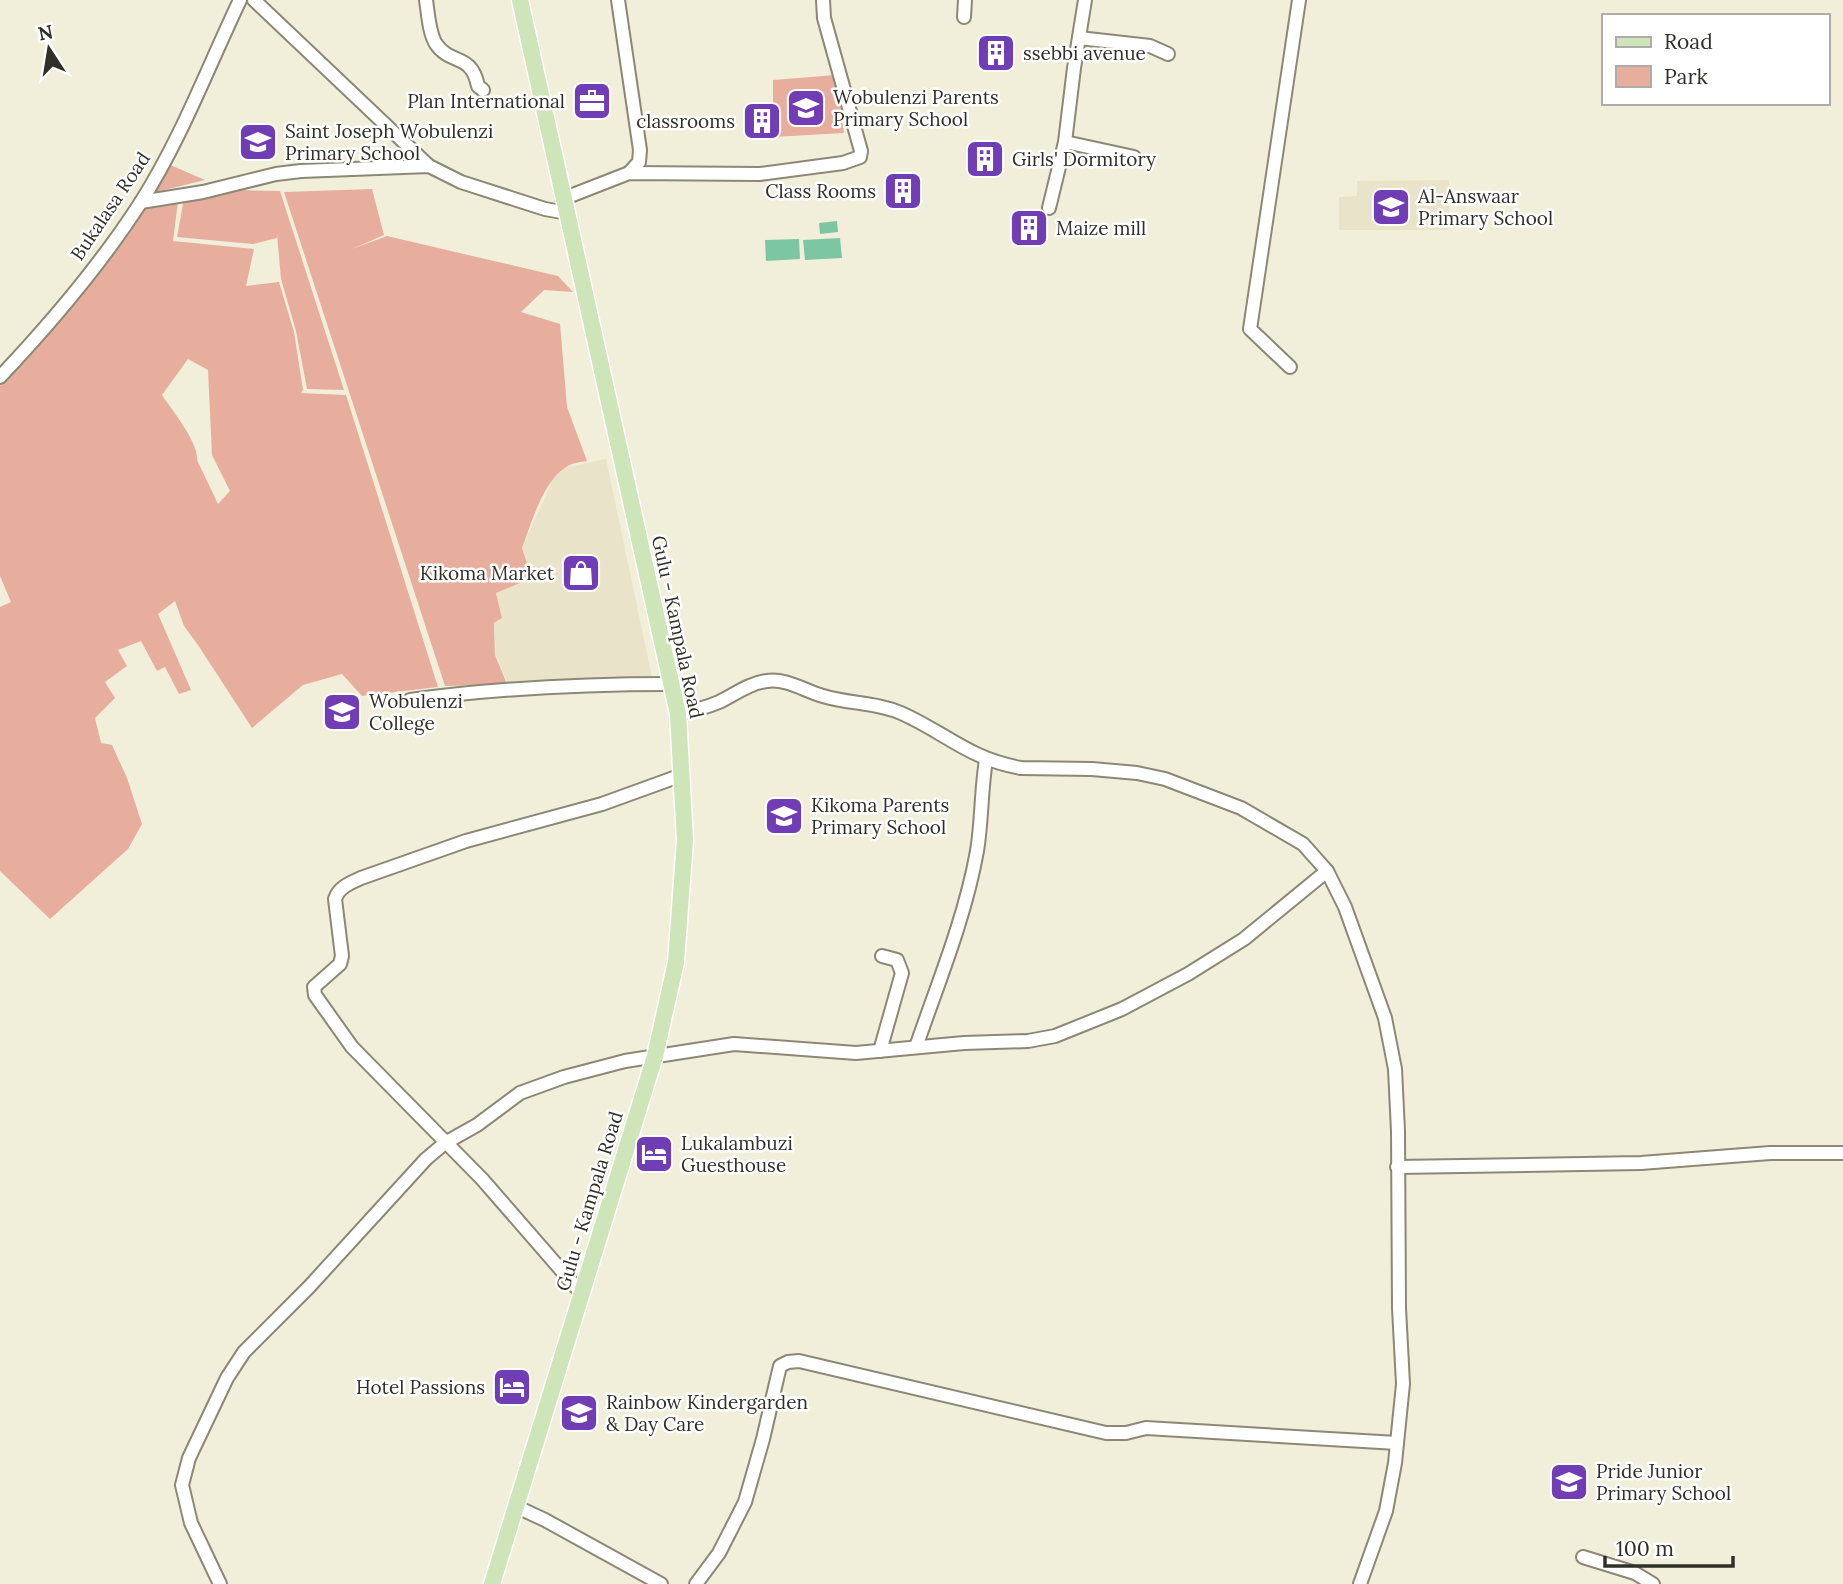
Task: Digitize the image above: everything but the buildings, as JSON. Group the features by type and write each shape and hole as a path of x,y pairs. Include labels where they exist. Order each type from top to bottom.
{"main road":[{"name":"Gulu - Kampala Road","path":"492,1584 654,1056 676,962 685,852 678,714 520,0"}],"street":[{"name":"Bukalasa Road","path":"0,377 96,264 141,202 177,136 240,0"},
{"path":"254,0 429,166 461,182 545,209 566,205 629,173 639,162 640,150 618,0"},
{"path":"426,0 434,42 448,55 469,65 474,71 478,86 483,90"},
{"path":"629,173 760,174 843,163 860,157 861,151 824,18 822,0"},
{"path":"964,17 965,0"},
{"path":"1049,208 1065,142 1085,0"},
{"path":"1290,367 1250,329 1298,0"},
{"path":"1079,38 1150,46 1168,54"},
{"path":"1065,142 1134,157"},
{"path":"141,202 204,192 276,174 429,166"},
{"path":"678,714 700,710 758,683 775,680 831,698 887,708 986,760 1021,768 1114,770 1165,779 1241,808 1285,832 1303,844 1327,871 1340,896 1366,962 1385,1018 1395,1069 1402,1384 1397,1444 1386,1511 1360,1584"},
{"path":"410,701 456,694 536,688 672,684"},
{"path":"916,1047 943,971 970,880 977,851 986,760"},
{"path":"582,1294 482,1179 352,1047 316,995 314,987 340,964 342,956 335,899 338,892 361,878 466,841 602,804 682,775"},
{"path":"220,1584 191,1523 183,1485 189,1458 227,1378 244,1352 309,1287 426,1158 520,1093 583,1071 654,1056 734,1044 856,1053 1055,1036 1122,1009 1188,974 1244,939 1327,871"},
{"path":"880,1051 902,973 897,960 882,956"},
{"path":"1397,1167 1641,1163 1770,1153 1843,1153"},
{"path":"696,1584 719,1553 745,1502 780,1366 788,1362 799,1361 1106,1433 1126,1433 1146,1428 1397,1444"},
{"path":"517,1507 662,1584"},
{"path":"1583,1557 1635,1573 1653,1584"}],"shaded area":[{"path":"1449,180 1449,230 1339,230 1339,197 1357,196 1357,181"},
{"path":"837,221 838,232 820,234 819,223"},
{"path":"840,238 842,258 805,260 803,240"},
{"path":"799,239 800,259 766,261 765,240"},
{"name":"Kikoma Market","path":"606,459 653,682 508,684 496,655 494,624 502,618 496,593 532,578 522,548 553,479 564,468"}],"green space":[{"path":"836,75 844,133 773,137 773,80"},
{"path":"168,164 205,180 148,194"},
{"path":"372,189 384,235 352,249 387,236 558,276 573,292 544,290 521,312 560,324 567,407 587,461 566,467 544,493 522,548 532,578 496,593 502,618 494,623 495,655 507,684 445,686 284,192"},
{"path":"233,190 280,191 344,390 307,389 296,331 281,279 277,234 277,238 253,244 177,237 184,199"},
{"path":"178,201 173,241 254,249 246,286 279,282 294,332 303,390 301,393 346,395 438,687 362,696 342,674 303,685 252,728 184,626 175,601 158,614 191,690 179,694 165,667 157,671 141,641 118,650 127,666 105,682 115,698 95,718 101,743 112,745 127,778 142,824 128,849 50,919 0,871 0,607 11,602 0,576 0,386 137,206","holes":["188,359 208,370 212,455 230,491 218,504 197,460 194,445 162,395"]}],"place":[{"name":"ssebbi avenue","path":"996,53"},
{"name":"Plan International","path":"592,101"},
{"name":"Wobulenzi Parents Primary School","path":"806,108"},
{"name":"classrooms","path":"762,121"},
{"name":"Saint Joseph Wobulenzi Primary School","path":"258,142"},
{"name":"Girls' Dormitory","path":"985,159"},
{"name":"Class Rooms","path":"903,191"},
{"name":"Al-Answaar Primary School","path":"1391,207"},
{"name":"Maize mill","path":"1029,228"},
{"name":"Kikoma Market","path":"581,573"},
{"name":"Wobulenzi College","path":"342,712"},
{"name":"Kikoma Parents Primary School","path":"784,816"},
{"name":"Lukalambuzi Guesthouse","path":"654,1154"},
{"name":"Hotel Passions","path":"512,1387"},
{"name":"Rainbow Kindergarden & Day Care","path":"579,1413"},
{"name":"Pride Junior Primary School","path":"1569,1482"}]}
